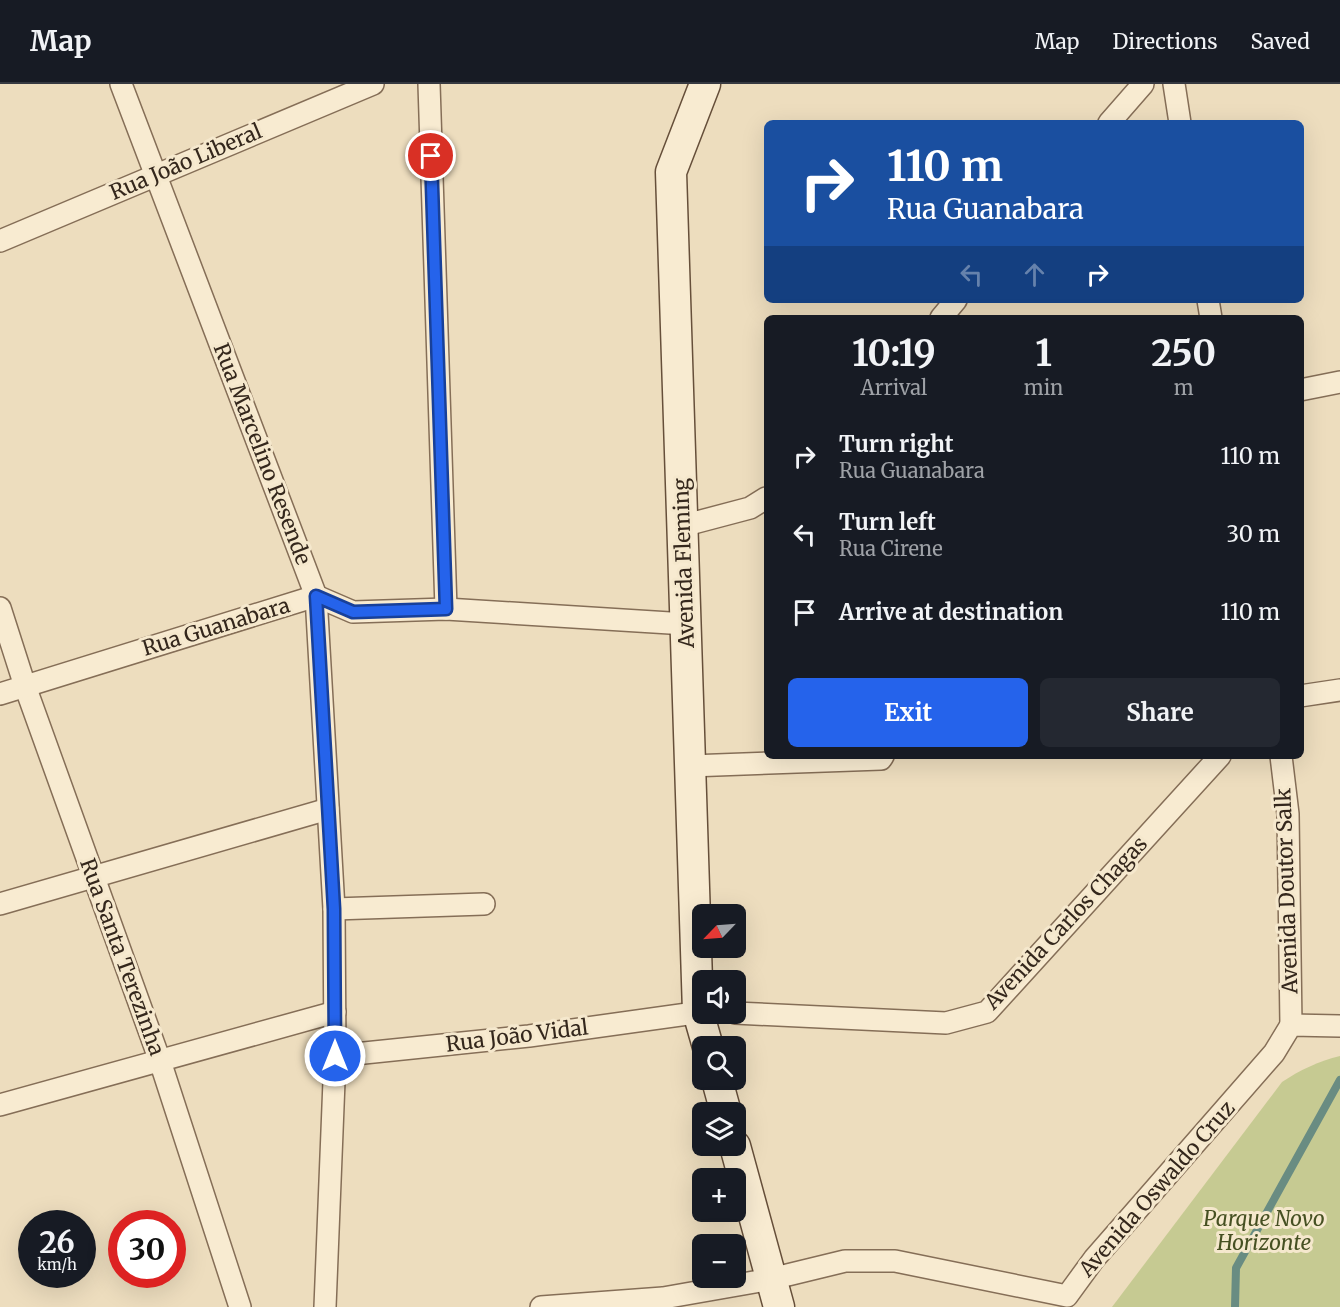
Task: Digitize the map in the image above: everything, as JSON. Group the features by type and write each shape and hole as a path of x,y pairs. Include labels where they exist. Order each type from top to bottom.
{"street":[{"name":"Rua Marcelino Resende","path":"120,84 316,596 334,909 335,1056 325,1307"},
{"name":"Rua João Liberal","path":"0,241 373,84"},
{"path":"429,84 446,609"},
{"name":"Avenida Fleming","path":"698,970 671,172 705,84"},
{"path":"1113,120 1143,84"},
{"path":"1174,84 1180,120"},
{"path":"944,315 954,303"},
{"path":"1304,389 1340,382"},
{"path":"682,526 750,508 764,499"},
{"name":"Rua Guanabara","path":"0,694 316,596 353,612 446,609 686,624"},
{"name":"Rua Santa Terezinha","path":"0,608 25,686 160,1061 240,1307"},
{"path":"1304,695 1340,690"},
{"path":"690,766 881,759"},
{"name":"Avenida Carlos Chagas","path":"746,1014 946,1023 987,1012 1217,759"},
{"name":"Avenida Doutor Salk","path":"1281,759 1287,814 1291,1025"},
{"path":"0,904 328,809"},
{"path":"334,909 484,904"},
{"path":"0,1105 335,1012"},
{"name":"Rua João Vidal","path":"335,1056 529,1036 692,1013"},
{"path":"1291,1025 1340,1026"},
{"name":"Avenida Oswaldo Cruz","path":"542,1307 775,1293 845,1261 895,1261 1066,1301 1094,1259 1274,1053 1291,1025"},
{"path":"738,1156 775,1293"}],"green space":[{"name":"Parque Novo Horizonte","path":"1340,1056 1340,1307 1112,1307 1282,1082 1310,1066"}],"waterway":[{"path":"1235,1307 1236,1268 1340,1080"}],"route":[{"path":"335,1056 334,909 316,596 353,612 446,609 431,156"}]}
